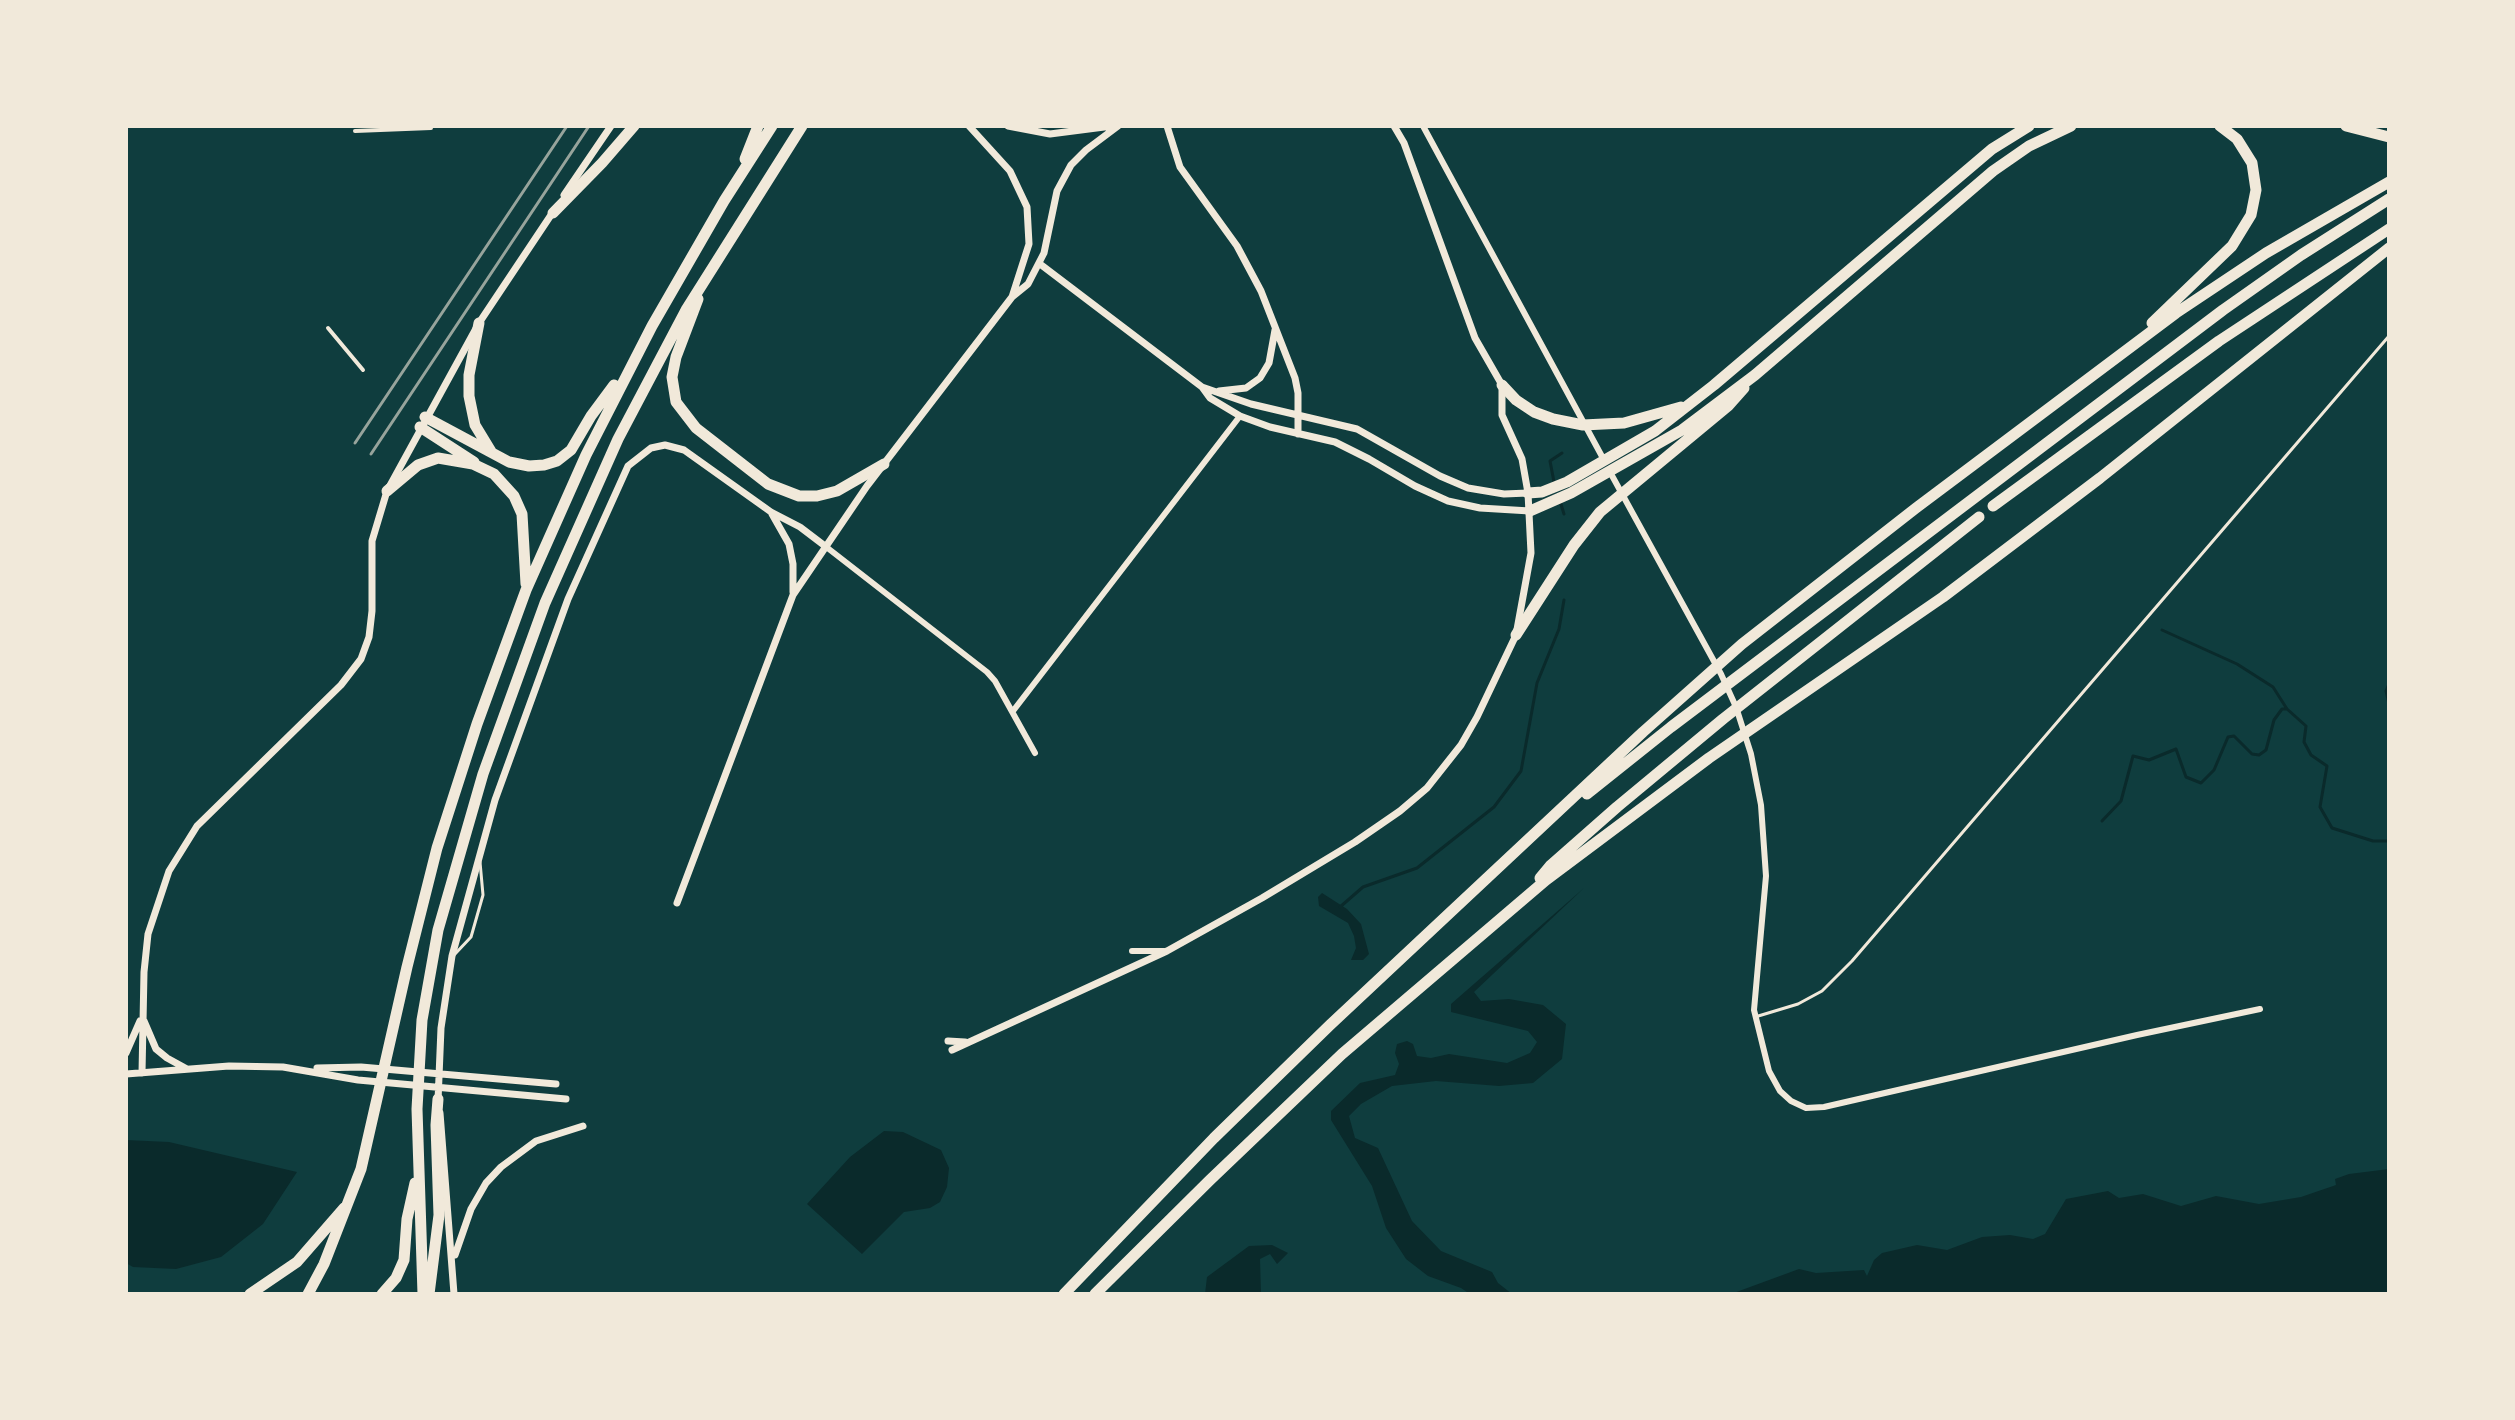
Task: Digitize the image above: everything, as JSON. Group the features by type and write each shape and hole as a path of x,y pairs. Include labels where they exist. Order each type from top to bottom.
{"highway":[{"path":"553,213 634,126"},
{"path":"733,185 758,126"},
{"path":"308,1294 324,1264 367,1148 434,860 477,724 526,590 576,477 634,359 733,185 772,126"},
{"path":"426,1294 419,1164 419,1056 430,966 452,878 495,739 545,603 593,492 668,341 802,126"},
{"path":"1530,511 1549,503 1690,405 1992,149 2029,126"},
{"path":"1528,493 1569,487 1682,430 1755,375 1993,171 2029,146 2068,127 2078,126"},
{"path":"2123,352 2216,263 2248,222 2255,198 2255,172 2243,146 2220,126"},
{"path":"2346,126 2389,137"},
{"path":"1064,1294 1275,1078 1684,694 1782,612 2123,352 2258,258 2389,182"},
{"path":"1555,815 1583,797 1709,698 2223,310 2389,199"},
{"path":"1993,506 2219,341 2389,229"},
{"path":"1095,1294 1342,1054 1525,897 1696,767 1958,586 2100,478 2389,248"},
{"path":"705,280 673,371 676,402 691,424 762,480 792,494 830,493 884,464"},
{"path":"479,323 469,375 469,396 475,425 492,453"},
{"path":"423,422 515,464 550,464 571,450 591,416 634,359"},
{"path":"1516,635 1600,512 1728,406 1755,375"},
{"path":"1502,385 1516,400 1534,412 1583,425 1624,423 1690,405"},
{"path":"423,422 502,481 518,505 524,529 526,590"},
{"path":"387,491 412,469 430,460 455,460 481,467"},
{"path":"1525,897 1550,866 1654,776 1851,615 1979,517"},
{"path":"426,1294 439,1215 438,1099"},
{"path":"382,1294 396,1278 404,1260 407,1219 419,1164"},
{"path":"250,1294 297,1262 349,1201"}],"street":[{"path":"142,1073 142,1015 148,934 169,871 197,826 341,685 361,659 369,637 372,611 372,541 387,491 479,323 611,126"},
{"path":"969,126 1010,171 1027,207 1029,244 1012,297"},
{"path":"1008,126 1050,134 1112,126"},
{"path":"677,903 793,595 884,464 1012,297 1028,284 1040,264 1053,202 1065,173 1086,150 1118,126"},
{"path":"1167,126 1180,167 1237,246 1261,291 1295,378 1298,434"},
{"path":"952,1050 1167,951 1293,880 1385,822 1414,800 1448,763 1466,737 1516,635 1530,565 1530,511 1522,459 1502,415 1502,385 1475,338 1404,143 1394,126"},
{"path":"1423,126 1634,517 1703,638 1736,707 1755,770 1763,822 1766,876 1754,990 1755,1017 1769,1071 1780,1091 1806,1108 1824,1107 2124,1037 2260,1009"},
{"path":"355,131 431,128"},
{"path":"1040,264 1202,387 1210,398 1240,416 1335,442 1423,491 1448,501 1480,508 1530,511"},
{"path":"328,328 363,370"},
{"path":"1216,391 1249,387 1260,378 1269,363 1275,328"},
{"path":"1202,387 1251,404 1357,429 1440,476 1468,488 1504,494 1528,493"},
{"path":"1013,711 1240,416"},
{"path":"454,1294 438,1099 441,1028 452,956 513,748 568,599 632,461 658,446 674,446 771,512 800,527 987,672 1013,711 1035,753"},
{"path":"771,512 789,544 793,564 793,595"},
{"path":"1132,951 1167,951"},
{"path":"126,1053 142,1015"},
{"path":"142,1015 156,1049 187,1069"},
{"path":"948,1041 965,1042"},
{"path":"126,1074 247,1066 303,1069 361,1067 556,1084"},
{"path":"303,1069 358,1080 566,1099"},
{"path":"453,1260 471,1209 493,1175 536,1141 583,1126"}],"lane":[{"path":"1755,1017 1798,1004 1836,979 2389,336"},
{"path":"452,956 468,942 475,924 484,889 479,856"},
{"path":"475,924 484,926"}],"water":[{"path":"1584,888 1474,992 1481,1001 1509,999 1543,1005 1566,1024 1562,1059 1533,1083 1499,1086 1436,1081 1392,1086 1361,1104 1349,1116 1355,1138 1378,1148 1412,1221 1441,1251 1492,1272 1498,1283 1512,1294 1470,1294 1428,1276 1406,1259 1386,1228 1372,1186 1331,1120 1331,1111 1360,1083 1395,1075 1399,1064 1395,1053 1397,1044 1407,1041 1413,1044 1417,1056 1431,1058 1449,1054 1507,1063 1530,1053 1537,1042 1528,1031 1451,1012 1451,1004"},
{"path":"1322,893 1347,909 1361,924 1369,954 1363,960 1351,960 1356,948 1354,936 1348,923 1319,906 1318,897"},
{"path":"884,1131 903,1132 941,1150 949,1168 947,1187 940,1202 930,1208 904,1212 862,1254 807,1204 850,1157"},
{"path":"126,1140 169,1142 297,1172 263,1224 221,1257 176,1269 133,1267 126,1263"},
{"path":"2389,1169 2389,1294 1731,1294 1799,1269 1816,1273 1864,1270 1867,1276 1874,1260 1882,1253 1917,1245 1947,1250 1982,1237 2010,1235 2033,1239 2045,1234 2066,1199 2108,1191 2119,1198 2143,1194 2181,1206 2216,1196 2259,1204 2301,1197 2336,1185 2335,1179 2349,1174"},
{"path":"1272,1245 1288,1253 1277,1264 1270,1254 1260,1259 1261,1294 1205,1294 1207,1277 1249,1246"}],"waterway":[{"path":"1554,482 1550,461 1562,453"},
{"path":"1560,501 1564,514"},
{"path":"1340,907 1363,887 1417,868 1494,807 1521,771 1537,683 1559,629 1564,600"},
{"path":"2162,630 2237,664 2273,687 2287,709 2306,726 2304,742 2311,755 2327,766 2320,807 2332,828 2373,841 2389,841"},
{"path":"2389,684 2386,691 2389,704"},
{"path":"2102,821 2121,801 2133,756 2149,760 2176,749 2186,777 2201,783 2214,770 2228,737 2234,736 2252,754 2259,755 2266,750 2274,720 2282,709 2286,709"}],"railway":[{"path":"355,443 567,126"},
{"path":"371,454 589,126"}]}
